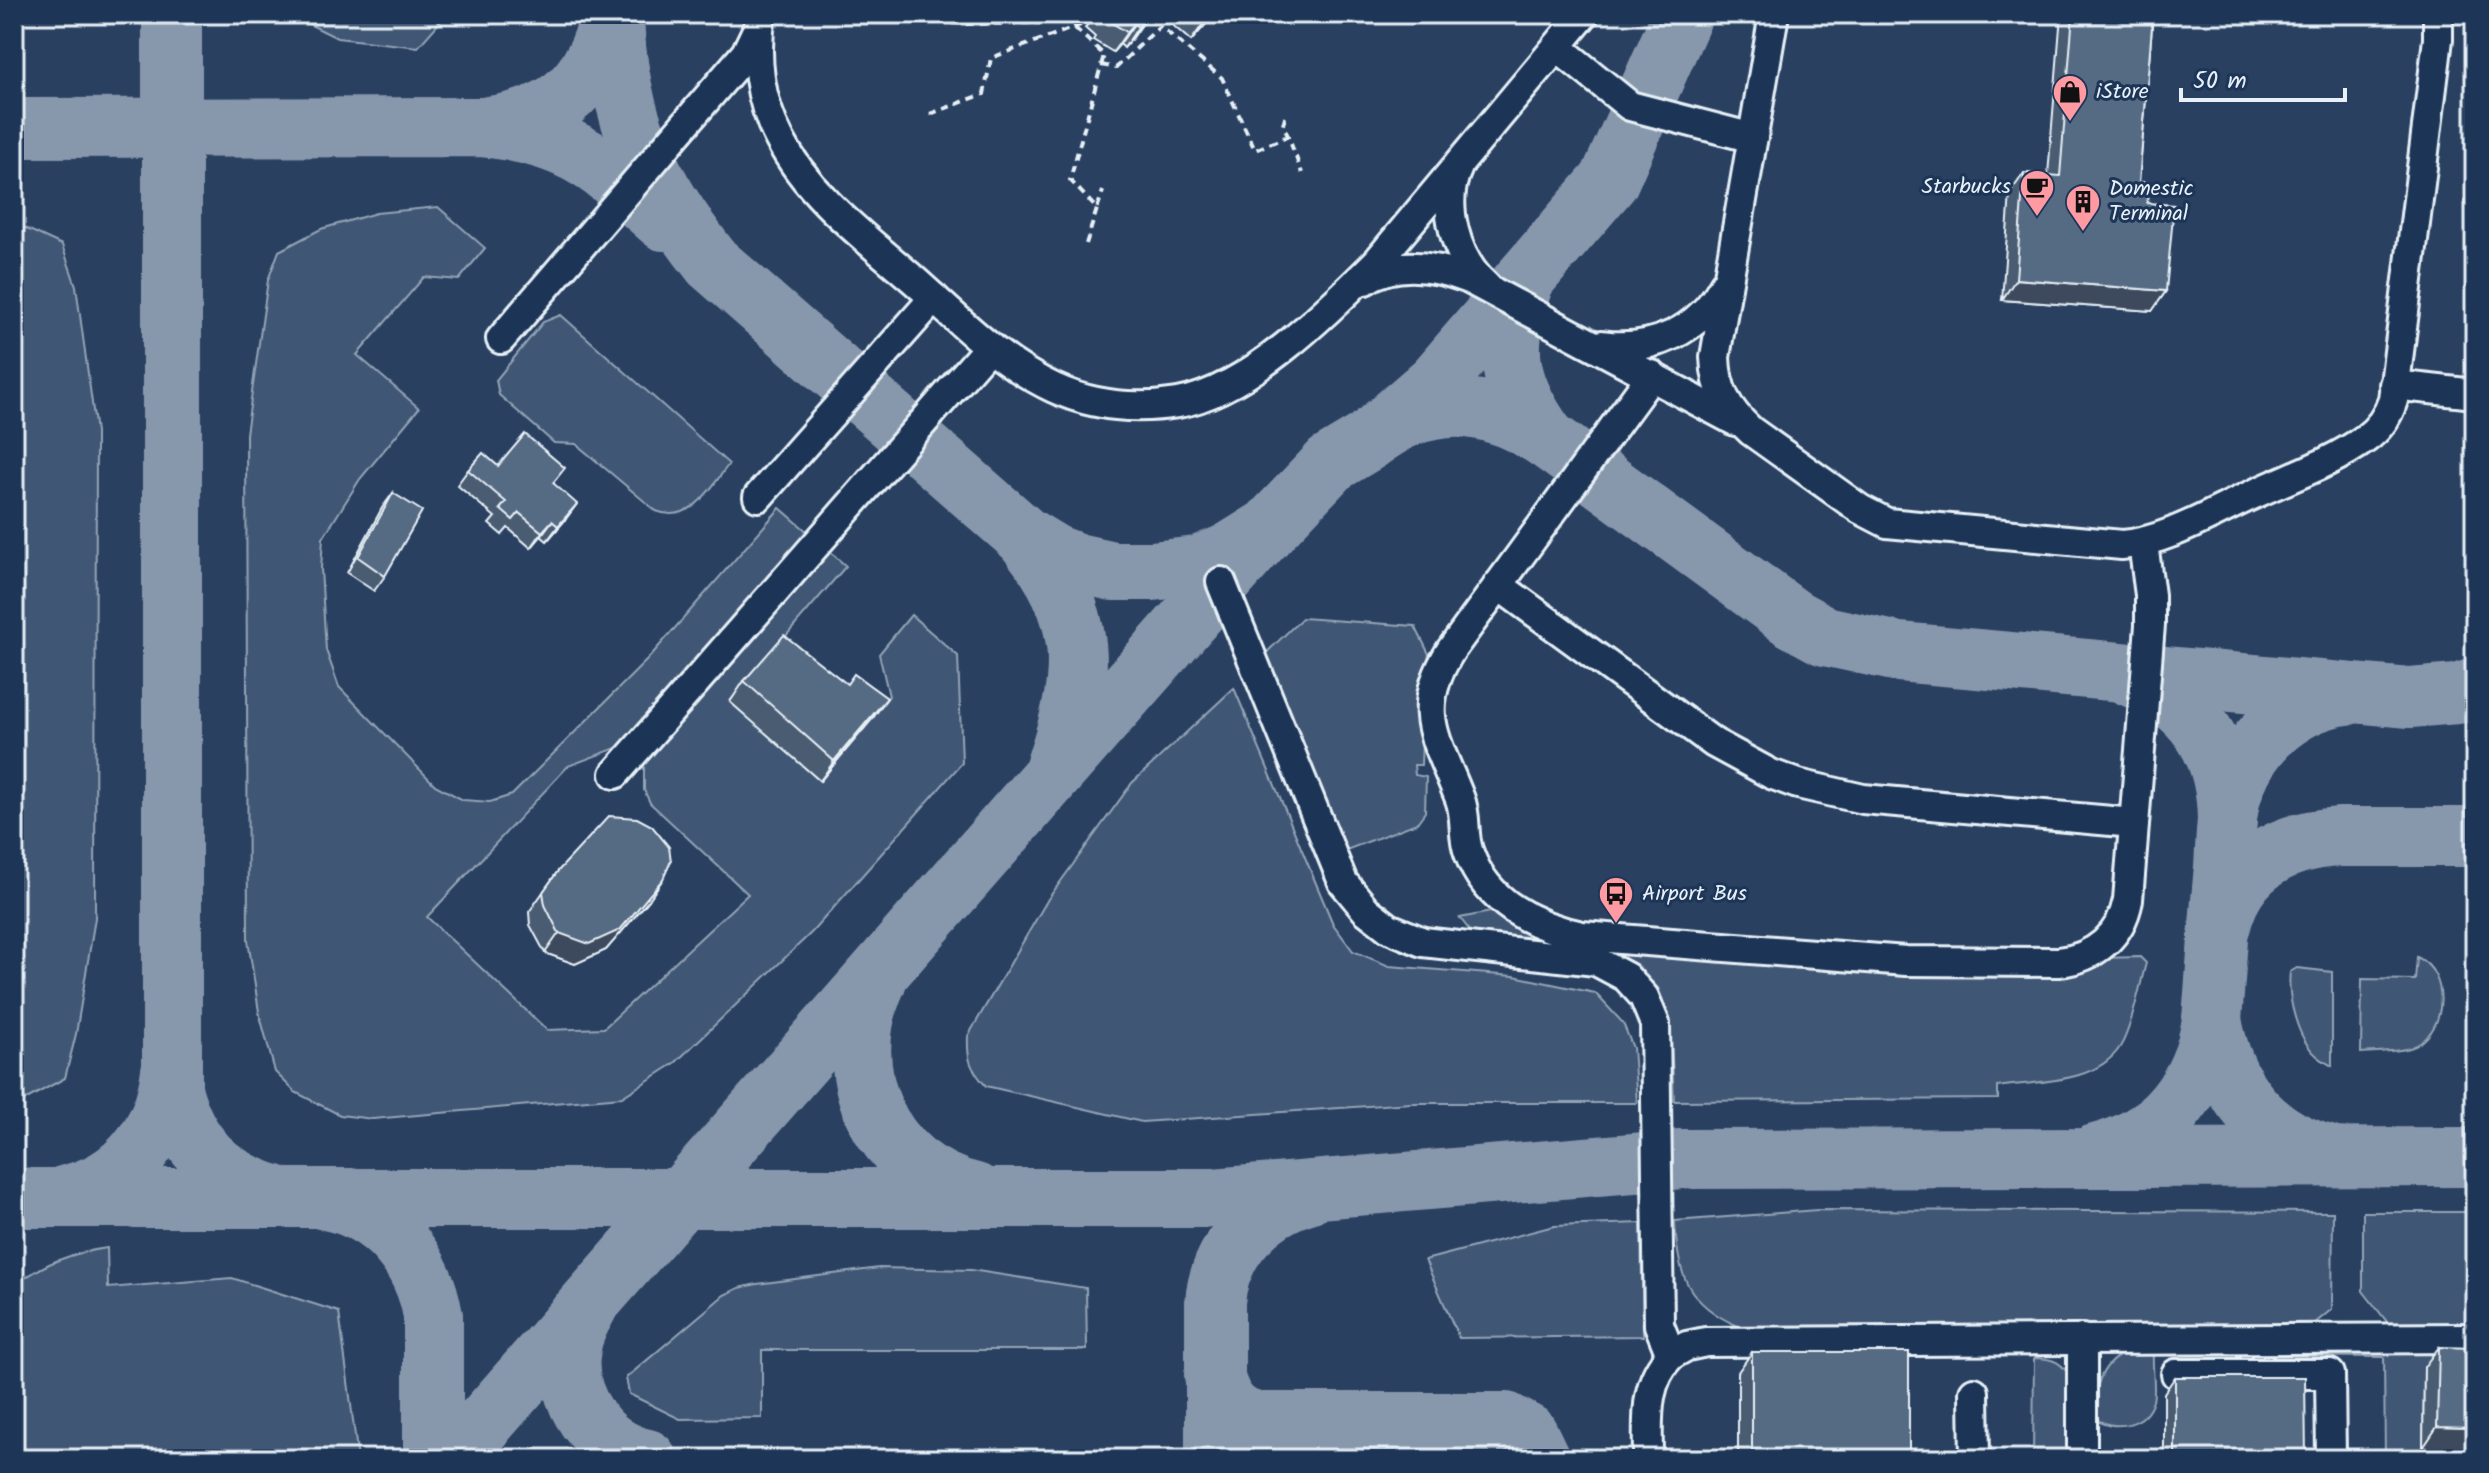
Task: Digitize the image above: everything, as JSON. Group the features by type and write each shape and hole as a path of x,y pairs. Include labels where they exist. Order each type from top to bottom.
{"lane":[{"path":"699,108 724,92 743,92 757,99 790,159 817,193 989,347 1022,372 1090,401 1134,407 1179,403 1221,389 1262,365 1347,291 1377,262 1584,14"},
{"path":"1751,431 1724,401 1715,357 1774,14"},
{"path":"1347,291 1385,270 1415,266 1447,271 1487,286 1751,431 1860,509 1887,523 2122,545 2143,543 2352,447 2367,438 2390,411 2438,39 2438,14"},
{"path":"501,339 752,45 760,16"},
{"path":"760,16 759,75 770,120"},
{"path":"1557,47 1630,106 1753,138"},
{"path":"1462,157 1452,183 1454,229 1472,270 1487,286"},
{"path":"1584,339 1603,345 1634,346 1674,335 1706,312 1729,273"},
{"path":"758,497 934,298"},
{"path":"615,774 989,347"},
{"path":"1652,375 1443,663 1430,697 1430,722 1463,808 1466,843 1473,863 1481,877 1506,904 1545,926 1582,936 1906,961 2072,960 2103,945 2122,922 2128,900 2150,625 2150,595 2143,543"},
{"path":"2394,385 2475,394"},
{"path":"1221,582 1343,882 1366,910 1389,928 1423,942 1596,961 1626,977 1644,997 1655,1024 1659,1325 1671,1355"},
{"path":"1498,585 1714,743 1757,767 1798,784 1863,799 2134,823"},
{"path":"1648,1459 1648,1404 1651,1385 1659,1367 1687,1346 1706,1342 2475,1338"},
{"path":"2082,1339 2082,1459"},
{"path":"2176,1374 2330,1374 2331,1459"},
{"path":"1974,1392 1975,1459"}],"path":[{"path":"930,114 984,94 991,58 1086,23 1086,14"},
{"path":"868,17 965,24 1085,22"},
{"path":"1101,65 1116,68 1160,26 1222,78 1255,150 1288,136"},
{"path":"1075,28 1104,55 1070,180 1097,209"},
{"path":"1285,117 1283,125 1302,173"},
{"path":"1086,244 1103,191"}],"shaded area":[{"path":"289,14 447,14 418,47 337,38"},
{"path":"438,207 485,248 459,280 424,277 357,355 419,408 360,479 323,538 321,569 326,650 339,687 435,785 463,800 490,802 512,795 647,660 780,508 809,533 622,746 568,766 427,917 547,1030 604,1028 748,894 650,803 644,790 644,762 828,550 846,566 730,701 820,781 889,696 879,654 911,615 958,656 962,763 812,932 675,1063 622,1097 373,1119 340,1115 295,1092 275,1072 259,1012 248,940 246,434 268,280 279,251 321,229 376,213"},
{"path":"14,223 62,245 76,286 96,432 95,918 76,1034 65,1078 14,1106"},
{"path":"561,315 729,464 707,493 690,508 669,514 656,511 576,444 554,443 499,395 496,380 543,322"},
{"path":"1302,618 1415,626 1429,654 1425,673 1421,765 1414,765 1415,775 1426,777 1425,812 1417,823 1341,852 1260,659"},
{"path":"1234,688 1333,924 1353,951 1389,966 1514,976 1595,993 1623,1023 1633,1048 1637,1103 1411,1103 1142,1122 986,1086 971,1063 968,1036 1048,899 1132,783"},
{"path":"1501,910 1534,930 2102,958 2140,957 2146,963 2128,1030 2120,1047 2109,1059 2096,1068 2065,1079 1998,1087 1998,1099 1674,1101 1670,1019 1658,988 1634,966 1474,936 1460,918"},
{"path":"2417,957 2428,965 2439,987 2441,1001 2434,1026 2427,1037 2411,1048 2361,1053 2362,979 2415,980"},
{"path":"2297,968 2332,972 2332,1066 2309,1048 2299,1028 2289,982 2290,972"},
{"path":"1817,1210 2333,1212 2332,1309 2314,1324 1738,1326 1707,1308 1688,1285 1682,1272 1675,1221"},
{"path":"2363,1212 2475,1212 2475,1323 2388,1323 2363,1291"},
{"path":"1641,1223 1643,1336 1459,1338 1425,1260 1554,1226"},
{"path":"107,1248 108,1288 232,1278 339,1312 358,1459 14,1459 14,1286 58,1260"},
{"path":"879,1268 971,1270 1086,1288 1087,1350 762,1350 762,1418 680,1419 629,1394 626,1378 724,1295 757,1284"},
{"path":"2475,1352 2424,1368 2423,1447 2475,1449 2475,1459 2385,1459 2384,1357 2153,1355 2154,1396 2144,1416 2123,1425 2107,1424 2097,1417 2096,1398 2100,1380 2109,1364 2125,1353"},
{"path":"2034,1358 2057,1362 2071,1381 2071,1459 2033,1459"}],"building":[{"path":"1106,14 1149,15 1138,27 1134,24 1127,32 1107,20 1110,17"},
{"path":"1197,14 1211,14 1205,21"},
{"path":"2073,14 2153,14 2139,182 2149,182 2147,203 2174,205 2166,291 2016,279 2024,173 2060,176"},
{"path":"525,434 565,468 553,483 577,504 558,526 552,521 542,532 519,513 513,520 500,509 506,502 468,470 483,453 498,466"},
{"path":"393,493 422,511 385,576 358,557"},
{"path":"784,635 847,684 854,674 887,698 834,761 744,681"},
{"path":"609,816 637,818 652,826 669,847 671,861 663,879 620,930 589,944 559,933 545,905 543,892 558,871"},
{"path":"2439,1347 2475,1348 2475,1428 2437,1427"},
{"path":"1752,1352 1909,1352 1909,1459 1752,1459"},
{"path":"2175,1377 2305,1377 2306,1459 2175,1459"}],"taxiway":[{"path":"172,14 172,1089 186,1127 208,1157 237,1180 275,1195"},
{"path":"488,126 535,115 570,93 594,59 611,14"},
{"path":"614,14 622,86 640,148 671,205 712,263 1025,537 1046,565 1061,592 1076,645 1077,672 1073,701 1056,764"},
{"path":"1025,537 1053,554 1077,563 1113,571 1152,571 1197,566 1229,553 1269,528 1330,464 1368,441 1436,382 1609,181 1683,14"},
{"path":"14,128 480,127 512,131 561,145 582,156 620,183 664,221"},
{"path":"1524,281 1513,326 1512,364 1523,400 1547,439"},
{"path":"1368,441 1405,418 1448,408 1482,410 1515,421 1547,439 1792,618 1825,636 1899,652 2410,698 2457,694 2475,688"},
{"path":"459,1459 485,1422 1269,528"},
{"path":"2129,676 2172,700 2203,732 2221,772 2227,820"},
{"path":"2212,1020 2227,824 2236,782 2254,750 2280,723 2312,704 2347,695"},
{"path":"2221,925 2237,886 2264,860 2281,850 2319,839 2340,837 2475,837"},
{"path":"877,980 865,1014 861,1048 864,1081 874,1111 890,1139 913,1162 941,1181 975,1193"},
{"path":"2095,1154 2119,1147 2140,1136 2175,1106 2199,1067 2212,1020 2226,1067 2249,1106 2283,1135 2304,1147 2328,1155"},
{"path":"66,1195 108,1179 139,1151 160,1114 171,1071"},
{"path":"14,1198 1213,1198 1681,1159 2475,1157"},
{"path":"1215,1459 1215,1302 1218,1283 1233,1249 1244,1234 1273,1210 1308,1194"},
{"path":"325,1200 366,1214 383,1226 398,1241 421,1276 433,1316 433,1459"},
{"path":"587,1308 571,1348 572,1385 578,1402 599,1433 629,1453 647,1459"},
{"path":"1214,1375 1228,1406 1240,1416 1257,1422 1506,1422 1528,1434 1540,1459"}],"place":[{"name":"iStore","path":"2070,123"},
{"name":"Starbucks","path":"2037,218"},
{"name":"Domestic Terminal","path":"2083,233"},
{"name":"Airport Bus","path":"1616,925"}]}
